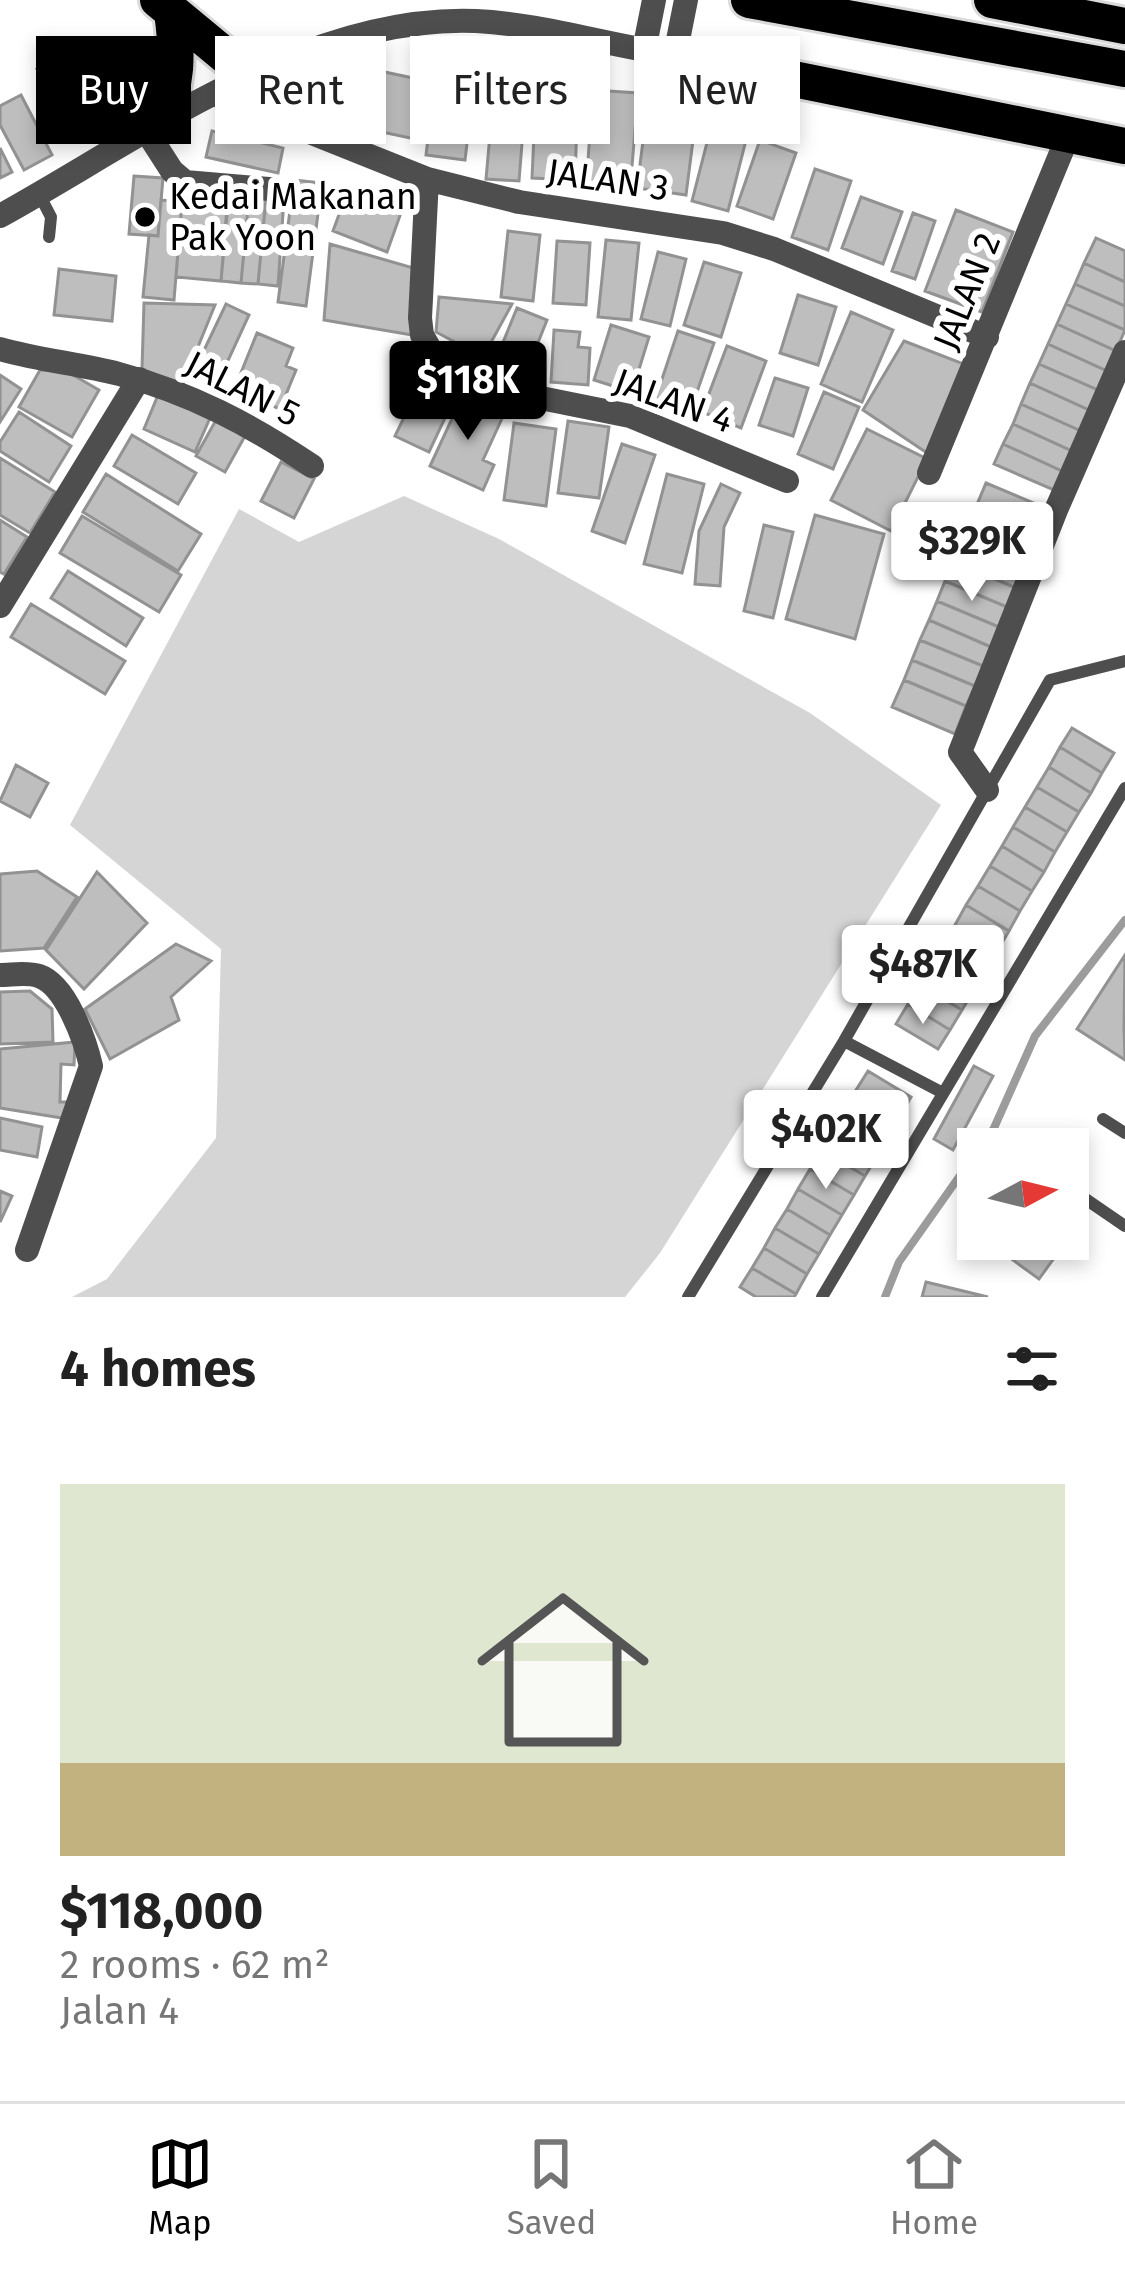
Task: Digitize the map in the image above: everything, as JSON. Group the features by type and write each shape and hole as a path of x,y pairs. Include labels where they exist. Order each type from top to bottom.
{"highway":[{"path":"749,0 1125,69"},
{"path":"992,0 1125,26"},
{"path":"165,6 215,47"},
{"path":"165,6 171,36"},
{"path":"800,81 1125,146"}],"street":[{"path":"654,0 657,36"},
{"path":"667,36 686,0"},
{"path":"357,36 420,22 480,21 634,48"},
{"name":"JALAN 2","path":"928,473 1068,136"},
{"path":"0,216 125,144"},
{"path":"160,144 175,176 185,182 269,188"},
{"name":"JALAN 3","path":"340,144 427,179 519,202 723,233 774,249 987,338"},
{"name":"JALAN 4","path":"427,179 420,317 422,335 431,351 521,394 630,416 787,481"},
{"name":"JALAN 5","path":"0,349 139,379 193,397 253,426 312,466"},
{"path":"987,790 960,752 1125,352"},
{"name":"JALAN 5","path":"0,606 139,379"},
{"path":"0,975 35,974 53,983 85,1038 91,1066 27,1250"}],"lane":[{"path":"39,194 51,217 49,237"},
{"path":"688,1297 844,1041 1050,680 1125,661"},
{"path":"822,1297 1125,788"},
{"path":"844,1041 943,1093"},
{"path":"1103,1119 1125,1133"},
{"path":"1089,1201 1125,1226"}],"shaded area":[{"path":"404,496 499,539 810,713 941,805 660,1253 625,1297 72,1297 107,1279 216,1138 221,949 70,825 239,509 299,542"}],"building":[{"path":"386,72 410,77 410,138 386,133"},
{"path":"610,91 634,93 630,191 586,188 589,144 610,144"},
{"path":"21,95 36,124 36,144 46,144 52,155 24,170 0,125 0,106"},
{"path":"212,131 215,144 283,148 278,173 206,157"},
{"path":"427,144 467,144 465,160 426,155"},
{"path":"489,144 522,144 519,181 486,179"},
{"path":"534,144 576,144 575,180 532,178"},
{"path":"643,144 693,144 686,195 637,188"},
{"path":"707,144 745,144 728,211 692,201"},
{"path":"759,144 796,153 773,219 737,206"},
{"path":"0,148 12,172 0,178"},
{"path":"815,169 851,181 828,250 792,237"},
{"name":"Kedai Makanan Pak Yoon","path":"134,176 163,178 158,236 129,234"},
{"path":"294,180 322,183 306,306 278,302"},
{"path":"348,190 402,210 387,252 333,231"},
{"path":"183,191 228,194 221,281 176,277"},
{"path":"229,193 249,197 241,283 221,281"},
{"path":"249,197 266,198 258,284 241,283"},
{"path":"861,197 902,212 883,264 842,248"},
{"path":"266,198 284,199 278,286 258,284"},
{"path":"161,200 182,202 174,300 143,297 149,235 158,236"},
{"path":"956,210 1013,232 982,312 925,291"},
{"path":"913,213 935,221 915,279 892,271"},
{"path":"508,231 540,235 533,301 501,297"},
{"path":"1096,238 1125,251 1125,282 1084,263"},
{"path":"606,240 639,243 631,320 598,317"},
{"path":"557,241 590,243 586,305 553,303"},
{"path":"330,244 417,269 412,335 324,320"},
{"path":"658,252 686,259 670,326 641,319"},
{"path":"704,262 741,273 721,337 684,325"},
{"path":"1084,263 1125,282 1125,306 1075,284"},
{"path":"59,269 116,276 112,321 54,315"},
{"path":"1075,284 1125,306 1125,330 1066,304"},
{"path":"798,295 836,307 818,365 780,353"},
{"path":"439,297 512,304 483,357 436,332"},
{"path":"144,303 215,305 182,386 142,369"},
{"path":"226,304 249,315 220,378 196,367"},
{"path":"1066,304 1125,330 1116,351 1057,324"},
{"path":"517,308 547,320 525,375 495,362"},
{"path":"851,312 893,330 862,402 821,384"},
{"path":"1057,324 1116,351 1107,371 1048,344"},
{"path":"611,325 649,337 632,392 594,380"},
{"path":"554,330 580,332 578,347 590,348 588,385 551,382"},
{"path":"678,331 714,343 690,412 655,400"},
{"path":"257,333 293,348 286,366 296,370 280,409 234,390"},
{"path":"904,341 969,366 933,457 863,410"},
{"path":"1048,344 1107,371 1098,390 1039,364"},
{"path":"727,346 766,361 741,428 702,412"},
{"path":"1039,364 1098,390 1089,410 1030,383"},
{"path":"40,370 66,371 99,390 72,437 19,407"},
{"path":"0,375 21,389 0,422"},
{"path":"775,378 808,388 793,436 759,425"},
{"path":"1030,383 1089,410 1081,431 1021,404"},
{"path":"419,386 452,403 429,452 395,436"},
{"path":"824,392 859,407 833,469 798,454"},
{"path":"158,395 210,418 195,452 144,429"},
{"path":"463,395 504,414 483,460 494,465 483,490 430,466"},
{"path":"1021,404 1081,431 1072,451 1013,424"},
{"path":"19,412 71,446 49,482 0,451 0,442"},
{"path":"216,420 245,436 225,472 196,456"},
{"path":"568,421 609,427 599,498 558,493"},
{"path":"514,423 556,429 546,506 504,500"},
{"path":"1013,424 1072,451 1062,471 1003,444"},
{"path":"867,429 927,459 891,531 831,500"},
{"path":"132,435 196,473 178,504 114,466"},
{"path":"622,444 655,455 625,543 592,531"},
{"path":"1003,444 1062,471 1054,490 994,464"},
{"path":"0,458 55,492 30,533 0,515"},
{"path":"281,462 314,479 294,518 261,501"},
{"path":"106,474 201,534 178,571 83,512"},
{"path":"667,474 704,484 682,573 644,564"},
{"path":"986,483 1048,509 1040,529 978,502"},
{"path":"721,484 740,493 724,527 720,586 695,584 699,531"},
{"path":"978,502 1040,529 1032,548 970,522"},
{"path":"815,515 884,534 855,639 786,619"},
{"path":"82,516 181,575 159,612 60,553"},
{"path":"0,520 27,537 4,574 0,572"},
{"path":"970,522 1032,548 1024,568 961,541"},
{"path":"764,525 793,532 773,618 744,611"},
{"path":"961,541 1024,568 1016,588 953,561"},
{"path":"953,561 1016,588 1007,607 945,581"},
{"path":"68,571 143,618 126,646 51,598"},
{"path":"945,581 1007,607 999,627 937,601"},
{"path":"937,601 999,627 991,647 929,620"},
{"path":"31,604 125,661 105,694 11,637"},
{"path":"929,620 991,647 983,666 920,640"},
{"path":"920,640 983,666 975,686 912,660"},
{"path":"912,660 975,686 966,706 904,680"},
{"path":"904,680 966,706 955,734 892,707"},
{"path":"1072,728 1114,753 1102,773 1060,747"},
{"path":"1060,747 1102,773 1091,793 1049,767"},
{"path":"16,765 48,783 30,817 0,801"},
{"path":"1049,767 1091,793 1079,812 1037,787"},
{"path":"1037,787 1079,812 1067,832 1025,807"},
{"path":"1025,807 1067,832 1055,852 1013,827"},
{"path":"1013,827 1055,852 1044,872 1002,846"},
{"path":"1002,846 1044,872 1032,891 990,866"},
{"path":"990,866 1032,891 1020,911 978,886"},
{"path":"37,871 77,897 44,948 0,951 0,874"},
{"path":"97,872 147,923 84,989 46,950"},
{"path":"978,886 1020,911 1009,931 966,905"},
{"path":"966,905 1009,931 997,951 955,925"},
{"path":"955,925 997,951 985,971 943,945"},
{"path":"176,944 211,961 171,997 179,1020 110,1059 85,1009"},
{"path":"943,945 985,971 974,990 931,965"},
{"path":"1125,955 1124,1027 1125,1060 1077,1029"},
{"path":"931,965 974,990 962,1010 919,985"},
{"path":"919,985 962,1010 950,1030 908,1004"},
{"path":"30,991 52,1009 53,1042 0,1044 0,992"},
{"path":"908,1004 950,1030 938,1049 896,1024"},
{"path":"75,1042 74,1065 61,1064 60,1102 72,1102 68,1119 0,1108 0,1049"},
{"path":"974,1066 993,1076 965,1128 957,1128 953,1150 934,1139"},
{"path":"868,1071 911,1097 900,1116 856,1090"},
{"path":"856,1090 900,1116 888,1136 844,1110"},
{"path":"844,1110 888,1136 877,1156 833,1130"},
{"path":"0,1118 42,1127 37,1157 0,1150"},
{"path":"833,1130 877,1156 865,1176 821,1150"},
{"path":"821,1150 865,1176 854,1195 810,1169"},
{"path":"810,1169 854,1195 842,1215 798,1189"},
{"path":"798,1189 842,1215 830,1235 787,1209"},
{"path":"0,1191 12,1196 0,1222"},
{"path":"787,1209 830,1235 819,1254 775,1228"},
{"path":"775,1228 819,1254 807,1274 764,1248"},
{"path":"764,1248 807,1274 796,1294 752,1268"},
{"path":"1013,1260 1053,1260 1039,1279"},
{"path":"752,1268 796,1294 756,1297 740,1287"},
{"path":"926,1282 988,1297 922,1297"}],"waterway":[{"path":"994,1128 1035,1036 1125,920"},
{"path":"885,1297 899,1262 957,1180"}],"place":[{"name":"Kedai Makanan Pak Yoon","path":"145,217"}]}
